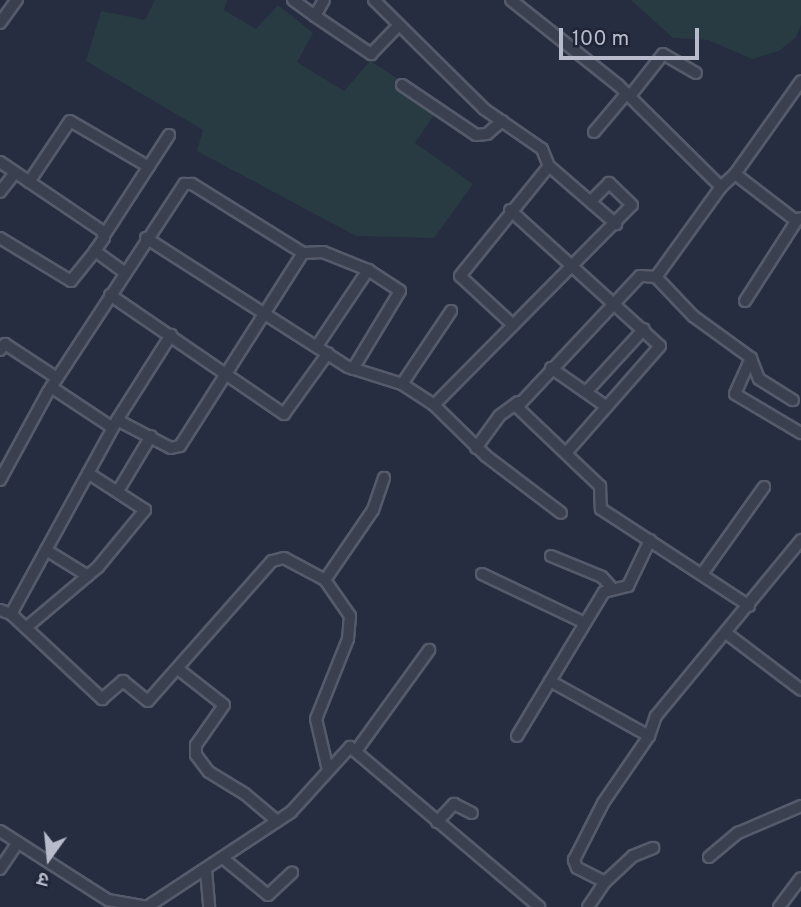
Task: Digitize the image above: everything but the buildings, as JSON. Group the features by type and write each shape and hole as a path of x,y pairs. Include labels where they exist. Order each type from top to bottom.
{"street":[{"path":"0,23 17,0"},
{"path":"293,0 371,54 399,25"},
{"path":"315,16 324,0"},
{"path":"374,0 502,121 542,149 549,166 617,224"},
{"path":"511,0 629,95 721,187"},
{"path":"594,132 663,54 671,54 696,73"},
{"path":"656,277 721,187 736,174 801,81"},
{"path":"402,85 476,135 487,134 502,121"},
{"path":"29,182 70,121 149,167"},
{"path":"0,238 71,281 95,251 169,135"},
{"path":"0,162 105,234"},
{"path":"513,325 460,276 510,210 549,166"},
{"path":"0,192 15,173"},
{"path":"736,174 799,219 745,302"},
{"path":"434,405 617,224 632,202 612,183 605,184 591,201"},
{"path":"0,480 54,383 179,188 192,184 303,253 323,252 368,270 398,288 400,296 353,369"},
{"path":"510,210 644,329 659,348 604,405 566,453"},
{"path":"146,238 353,369 402,383 434,405 476,447 561,513"},
{"path":"95,251 124,272"},
{"path":"0,350 5,344 54,383 115,424 150,436 171,448 180,446 303,253"},
{"path":"317,346 368,270"},
{"path":"476,447 499,416 518,402 640,276 656,277 693,316 752,361 759,379 793,400"},
{"path":"110,295 226,371 284,414 328,354"},
{"path":"402,383 452,311"},
{"path":"587,391 644,329"},
{"path":"11,614 115,424 171,335"},
{"path":"752,361 734,394 801,433"},
{"path":"551,368 604,405"},
{"path":"518,402 520,411 602,488 598,506 749,606"},
{"path":"118,491 150,436"},
{"path":"28,626 88,576 146,508 88,473"},
{"path":"325,580 373,510 384,478"},
{"path":"702,574 764,486"},
{"path":"611,587 628,586 650,540"},
{"path":"605,882 577,868 574,860 603,803 649,736 656,716 801,540"},
{"path":"46,550 88,576"},
{"path":"551,556 602,577 611,587"},
{"path":"0,610 28,626 102,699 123,681 144,699 152,699 278,557 325,580 345,606 351,629 316,719 328,770"},
{"path":"482,574 585,623"},
{"path":"517,736 585,623 611,587"},
{"path":"726,633 801,690"},
{"path":"356,751 429,650"},
{"path":"178,669 224,705 196,745 196,755 209,772 245,794 276,821"},
{"path":"550,681 649,736"},
{"path":"0,831 108,900 147,907 224,859 276,821 328,770 348,746 538,907"},
{"path":"437,822 454,804 472,813"},
{"path":"709,857 738,833 801,806"},
{"path":"0,869 17,844"},
{"path":"588,907 605,882 633,856 653,848"},
{"path":"224,859 268,895 292,873"},
{"path":"206,870 209,907"},
{"path":"779,907 801,878"}],"shaded area":[{"path":"155,0 227,0 224,10 256,29 278,5 313,33 297,62 344,91 370,61 440,106 415,143 473,184 434,238 356,236 197,151 203,130 86,61 101,11 145,20"},
{"path":"631,0 801,0 801,25 796,37 779,51 752,59 708,40 673,38"}]}
